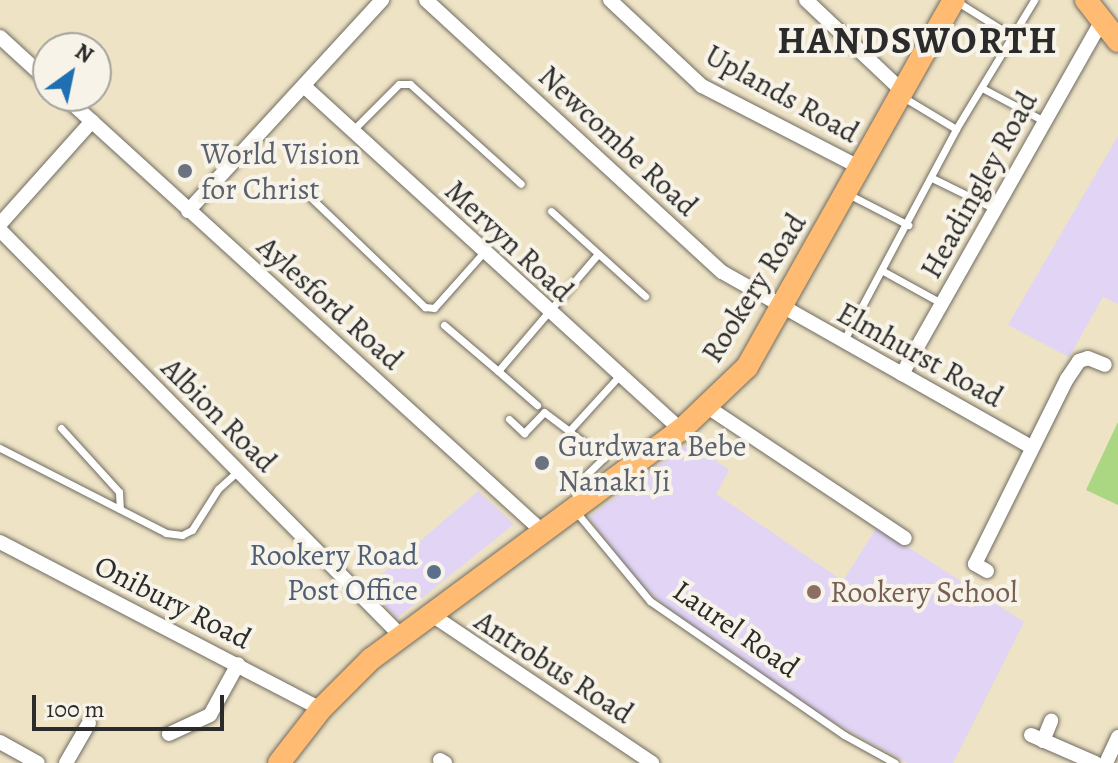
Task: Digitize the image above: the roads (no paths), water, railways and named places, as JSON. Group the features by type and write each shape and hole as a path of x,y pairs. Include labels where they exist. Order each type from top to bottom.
{"main road":[{"name":"Rookery Road","path":"279,763 321,709 401,636 541,530 681,430 709,408 747,367 784,309 899,92 954,0"},
{"path":"1086,0 1118,41"}],"street":[{"path":"188,211 382,0"},
{"name":"Newcombe Road","path":"426,0 722,272 784,309"},
{"name":"Uplands Road","path":"610,0 702,86 859,167"},
{"path":"806,0 899,92"},
{"name":"Headingley Road","path":"902,374 1102,21"},
{"path":"0,37 32,66"},
{"name":"Mervyn Road","path":"305,87 546,311 681,430"},
{"name":"Aylesford Road","path":"82,112 541,530"},
{"path":"0,224 92,121"},
{"name":"Albion Road","path":"0,230 401,636"},
{"name":"Elmhurst Road","path":"784,309 1030,446"},
{"path":"987,571 975,564 1030,446 1079,361 1088,358 1105,365"},
{"path":"709,408 905,538"},
{"name":"Onibury Road","path":"0,542 321,709"},
{"name":"Antrobus Road","path":"429,613 652,763"},
{"path":"169,734 210,715 238,664"},
{"path":"1051,721 1037,738 1095,763"},
{"path":"66,763 89,723"},
{"path":"1106,763 1118,737"},
{"path":"0,742 14,757 38,763"}],"lane":[{"path":"954,0 1012,36"},
{"path":"843,342 908,225 956,129 1034,0"},
{"path":"352,131 399,84 410,84 521,184"},
{"path":"982,88 1044,121"},
{"path":"899,92 956,129"},
{"path":"932,178 995,209"},
{"path":"306,193 425,307 434,308 483,253"},
{"path":"846,193 908,225"},
{"path":"551,211 645,296"},
{"path":"498,371 546,311 598,254"},
{"path":"883,271 943,304"},
{"path":"444,325 537,405"},
{"path":"569,431 619,376"},
{"path":"509,419 524,433 544,412 604,458 583,478"},
{"path":"61,428 119,492 120,509"},
{"path":"0,448 166,533 182,535 238,471"},
{"name":"Laurel Road","path":"573,508 650,601 844,735 895,763"}],"place":[{"name":"World Vision for Christ","path":"185,171"},
{"name":"Gurdwara Bebe Nanaki Ji","path":"542,463"},
{"name":"Rookery Road Post Office","path":"434,572"},
{"name":"Rookery School","path":"814,592"}],"district":[{"name":"HANDSWORTH","path":"918,41"}]}
